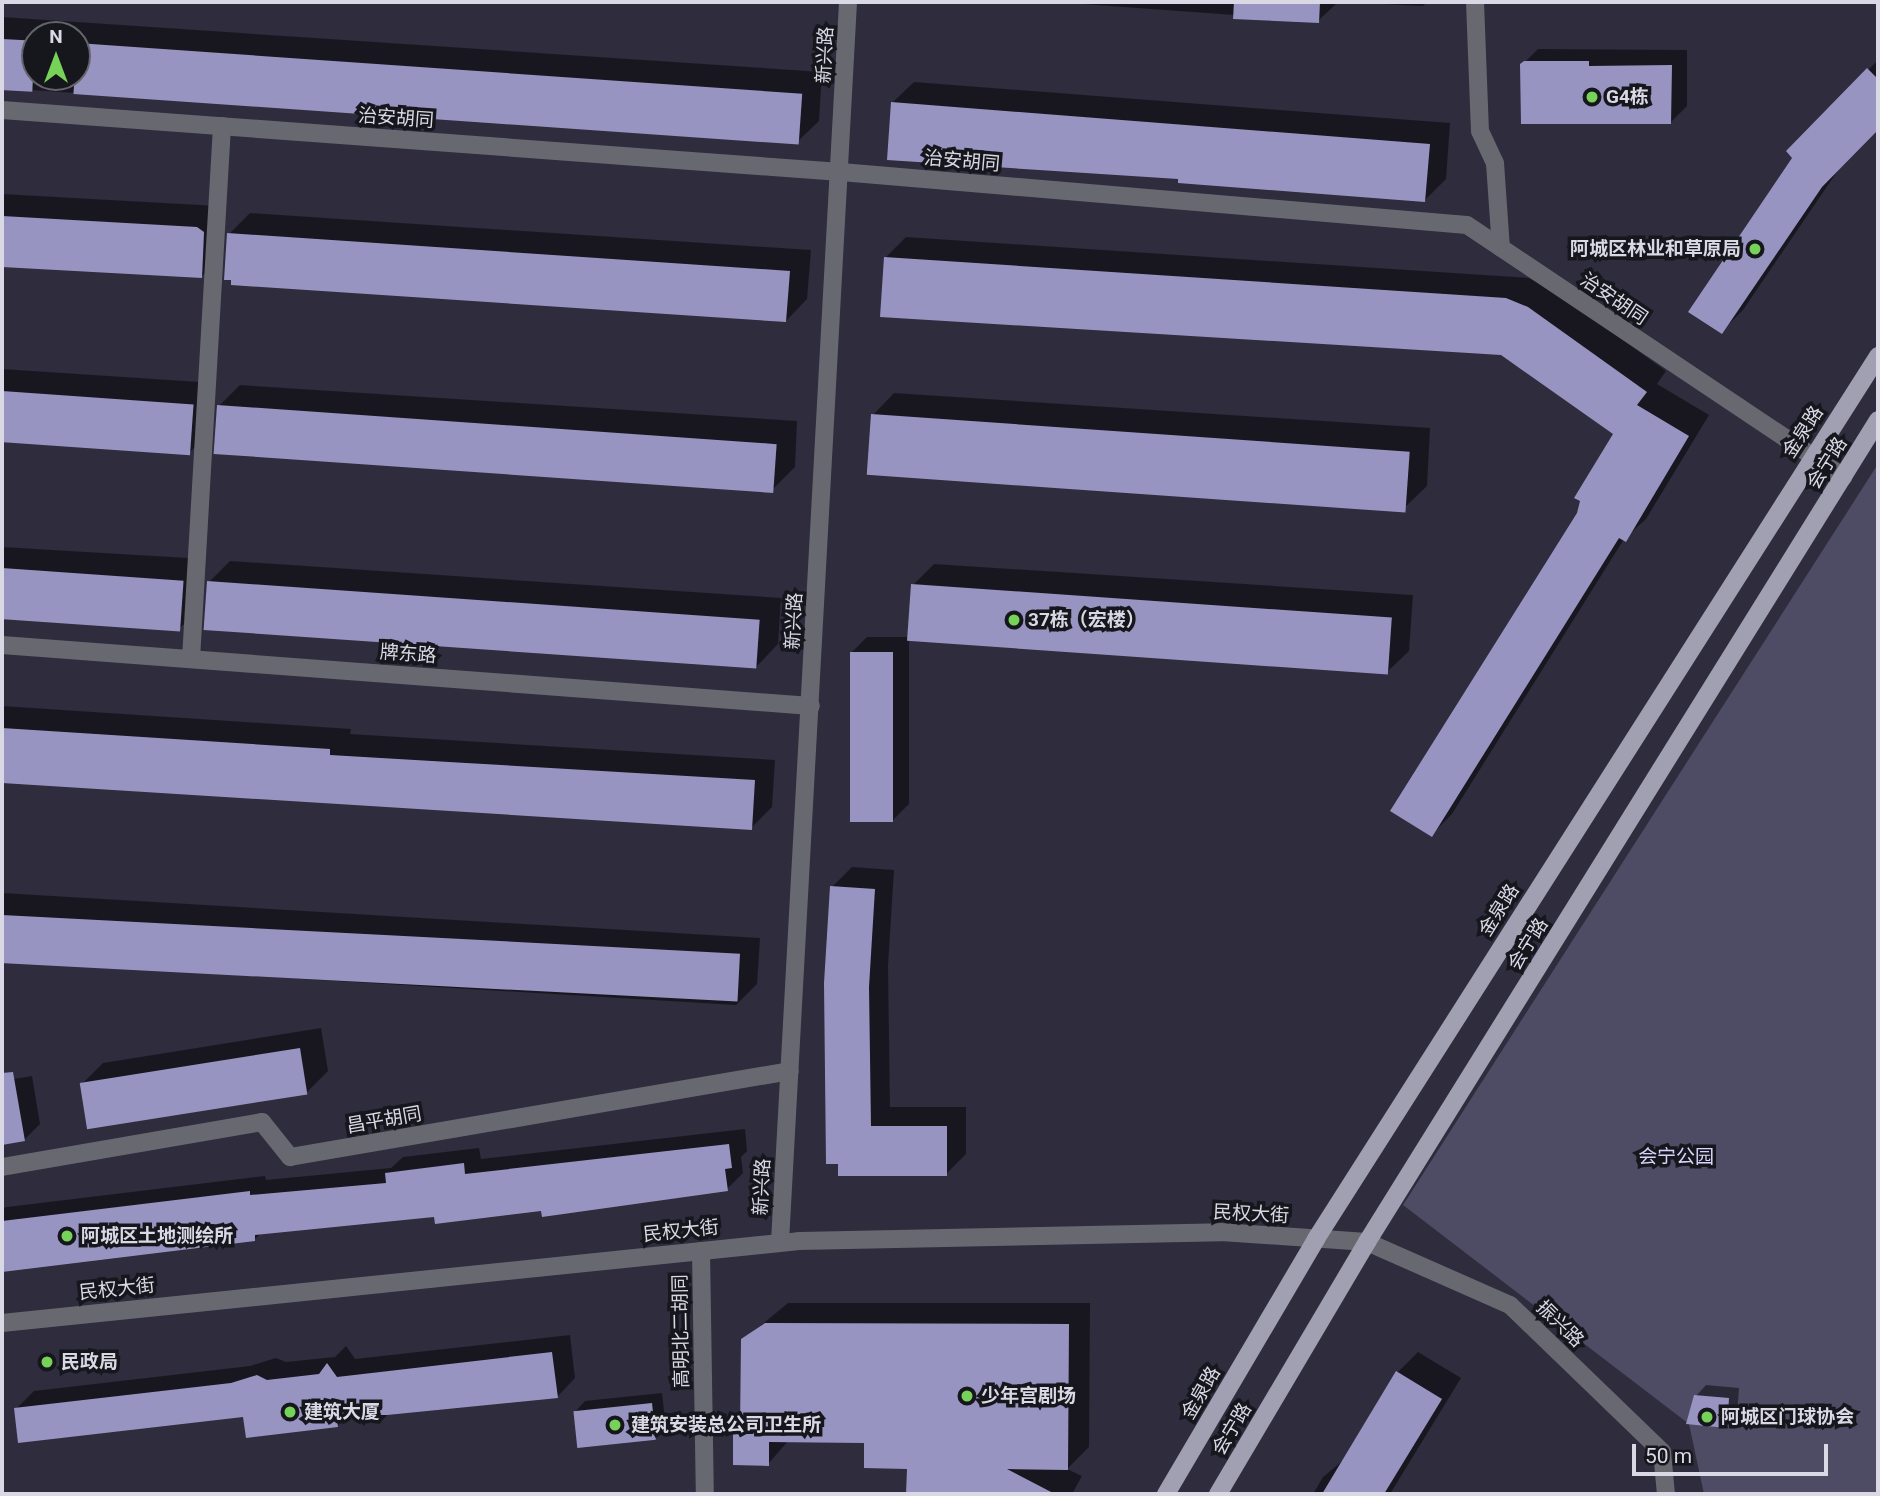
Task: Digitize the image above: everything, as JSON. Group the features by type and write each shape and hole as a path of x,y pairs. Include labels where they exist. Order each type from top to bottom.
{"main road":[{"name":"金泉路","path":"1166,1494 1316,1239 1878,356"},
{"name":"会宁路","path":"1218,1494 1367,1242 1878,420"}],"street":[{"name":"新兴路","path":"780,1242 841,172 848,2"},
{"path":"1475,2 1480,131 1495,163 1502,248"},
{"name":"治安胡同","path":"2,110 841,172 1467,225 1843,477"},
{"path":"191,659 222,126"},
{"name":"牌东路","path":"2,645 811,706"},
{"name":"昌平胡同","path":"2,1167 261,1122 290,1157 790,1071"},
{"name":"民权大街","path":"2,1322 780,1242 1221,1232 1367,1242"},
{"name":"振兴路","path":"1367,1242 1510,1305 1662,1452 1666,1494"},
{"name":"高明北二胡同","path":"701,1251 705,1494"}],"green space":[{"name":"会宁公园","path":"1878,464 1878,1494 1704,1494 1689,1424 1403,1205"}],"building":[{"path":"1234,2 1320,2 1319,23 1233,19"},
{"path":"2,39 21,40 21,91 32,92 2,90"},
{"path":"91,44 802,94 799,145 73,94 74,91 91,91"},
{"name":"G4栋","path":"1524,61 1589,61 1589,66 1672,65 1671,124 1521,124 1520,64"},
{"name":"阿城区林业和草原局","path":"1867,68 1878,79 1878,130 1822,187 1722,334 1688,312 1792,158 1786,151"},
{"path":"891,102 1430,144 1425,202 1178,183 1178,179 887,160"},
{"path":"2,216 197,227 204,232 202,278 2,267"},
{"path":"227,233 790,271 786,322 231,285 231,280 224,280"},
{"path":"884,257 1506,298 1528,307 1647,392 1637,405 1689,436 1626,542 1619,538 1432,837 1390,811 1577,513 1580,501 1574,498 1613,434 1501,355 880,317"},
{"path":"2,391 194,404 190,455 2,442"},
{"path":"217,405 777,444 773,493 214,454"},
{"path":"871,414 1410,452 1405,513 867,475"},
{"path":"2,568 184,581 180,632 2,619"},
{"path":"207,581 760,620 756,669 204,630"},
{"path":"911,584 1392,618 1388,674 907,641"},
{"path":"850,652 893,652 893,822 850,822"},
{"path":"2,728 330,749 330,755 755,780 752,830 2,783"},
{"path":"830,886 875,889 869,987 871,1126 947,1126 947,1176 838,1176 838,1164 826,1164 824,983"},
{"path":"2,915 740,954 737,1002 2,963"},
{"path":"300,1048 307,1094 87,1129 80,1083"},
{"path":"13,1072 25,1141 2,1145 2,1073"},
{"path":"729,1144 732,1168 725,1169 728,1191 542,1217 541,1211 435,1224 434,1217 255,1235 255,1241 2,1272 2,1221 250,1191 250,1195 386,1183 385,1173 464,1163 465,1174"},
{"name":"少年宫剧场","path":"765,1323 1069,1324 1068,1470 1007,1469 1055,1494 906,1494 907,1469 864,1468 864,1443 769,1442 769,1466 733,1465 733,1429 740,1429 741,1339"},
{"path":"552,1352 558,1398 337,1420 338,1427 246,1438 243,1417 18,1443 14,1408 231,1383 257,1375 267,1380 319,1374 327,1363 337,1377"},
{"path":"1396,1371 1442,1399 1384,1494 1322,1494"},
{"name":"阿城区门球协会","path":"1694,1395 1729,1398 1727,1428 1686,1424"},
{"name":"建筑安装总公司卫生所","path":"652,1403 656,1440 577,1448 573,1411"}],"place":[{"name":"G4栋","path":"1592,97"},
{"name":"阿城区林业和草原局","path":"1755,249"},
{"name":"37栋（宏楼）","path":"1014,620"},
{"name":"阿城区土地测绘所","path":"67,1236"},
{"name":"民政局","path":"47,1362"},
{"name":"少年宫剧场","path":"967,1396"},
{"name":"建筑大厦","path":"290,1412"},
{"name":"阿城区门球协会","path":"1707,1417"},
{"name":"建筑安装总公司卫生所","path":"615,1425"}]}
